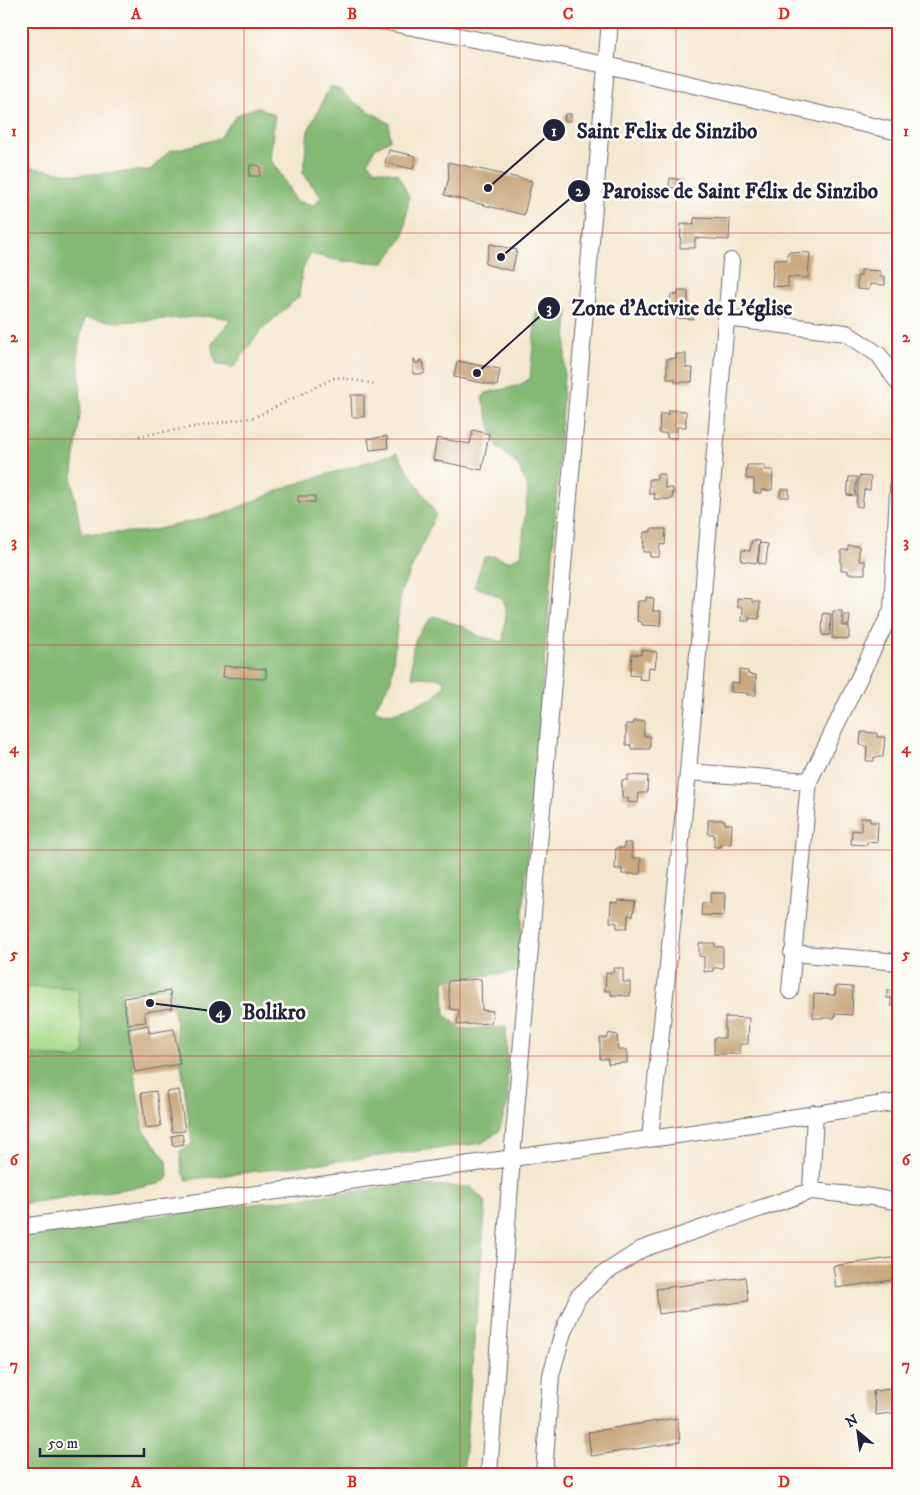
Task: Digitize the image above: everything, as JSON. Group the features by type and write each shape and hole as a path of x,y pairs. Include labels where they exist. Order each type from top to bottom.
{"street":[{"path":"382,21 606,66 899,132"},
{"path":"489,1474 512,1157 610,21"},
{"path":"650,1139 688,772 731,261"},
{"path":"726,318 846,333 879,355 899,384"},
{"path":"790,991 809,781 895,610 899,470"},
{"path":"688,772 809,781"},
{"path":"792,953 899,962"},
{"path":"21,1227 650,1139 899,1102"},
{"path":"811,1191 815,1113"},
{"path":"544,1474 551,1375 563,1332 578,1297 602,1275 642,1249 811,1191 872,1197 899,1202"}],"path":[{"path":"139,436 255,417 336,377 375,384"}],"green space":[{"path":"330,86 342,91 352,101 389,123 390,140 375,148 368,162 374,169 398,174 409,197 404,236 384,263 341,261 310,254 302,271 299,297 261,330 234,367 217,365 212,349 215,339 231,319 212,316 120,322 84,318 78,350 81,406 72,480 81,532 98,534 150,531 223,514 292,485 397,453 436,514 401,591 391,680 374,710 391,714 435,697 445,685 441,678 412,677 414,643 421,630 434,616 464,627 479,636 503,642 506,612 502,598 474,587 484,557 494,556 508,561 521,556 528,487 517,464 497,447 482,398 486,393 517,386 530,379 536,312 551,304 568,310 552,568 518,972 444,980 445,1015 462,1029 506,1027 508,1102 499,1131 482,1143 187,1180 182,1172 180,1151 192,1144 171,989 120,992 144,1130 167,1161 168,1179 158,1184 21,1204 21,1053 77,1059 85,1052 78,990 67,987 21,987 21,166 78,175 150,170 169,151 218,139 237,115 257,107 275,115 270,159 282,176 295,201 314,205 321,197 303,174 308,131"},
{"path":"21,987 67,987 78,990 85,1052 78,1059 21,1053"},
{"path":"407,1185 471,1187 486,1202 463,1474 21,1474 21,1235"}],"building":[{"path":"565,114 571,114 571,121 564,121"},
{"path":"389,150 416,156 413,169 385,163"},
{"path":"448,162 532,181 524,215 444,195 449,178"},
{"path":"250,165 260,166 260,176 249,176"},
{"path":"670,178 683,180 681,189 669,187"},
{"path":"694,218 730,219 729,240 695,238 695,248 680,248 681,224 694,225"},
{"path":"490,244 517,250 512,271 485,264"},
{"path":"788,252 810,253 808,278 788,277 788,287 772,286 774,259 787,260"},
{"path":"861,270 880,271 880,277 885,277 885,285 870,284 869,290 857,289 857,276 861,276"},
{"path":"678,291 688,291 688,306 694,306 693,319 677,318 677,315 669,315 671,294 678,295"},
{"path":"676,354 686,354 686,368 693,368 692,382 675,382 675,379 667,379 667,359 676,358"},
{"path":"413,360 415,360 415,363 419,363 419,360 422,360 422,363 424,363 424,374 413,374"},
{"path":"457,361 500,369 497,386 454,377"},
{"path":"351,395 364,395 364,417 352,417"},
{"path":"669,410 686,411 686,427 677,427 677,438 667,438 667,433 659,433 660,414 668,414"},
{"path":"473,430 489,434 482,470 433,460 437,438 470,444"},
{"path":"387,436 388,448 370,450 368,439"},
{"path":"747,465 765,465 765,470 773,470 772,490 761,490 761,493 754,493 754,479 746,479"},
{"path":"657,474 665,474 665,488 673,488 672,499 654,499 655,494 649,494 649,479 657,479"},
{"path":"859,476 871,477 870,490 864,489 862,507 856,506"},
{"path":"849,477 857,477 855,496 847,495"},
{"path":"781,489 789,489 789,497 780,497"},
{"path":"298,496 315,496 315,502 298,502"},
{"path":"651,529 666,529 665,545 660,544 659,557 650,557 650,552 643,552 644,532 651,532"},
{"path":"752,540 760,541 757,563 741,561 742,550 750,551"},
{"path":"760,543 768,544 766,564 758,563"},
{"path":"848,546 859,546 859,561 865,561 865,574 848,574 848,570 841,570 841,550 848,550"},
{"path":"646,597 654,598 653,611 661,611 660,626 642,625 642,622 637,621 638,601 646,601"},
{"path":"737,598 752,599 752,602 760,602 759,619 749,618 749,621 742,621 743,607 737,607"},
{"path":"833,611 842,611 841,626 849,626 849,639 832,638"},
{"path":"823,613 831,614 830,635 822,635"},
{"path":"844,615 850,615 849,625 844,625"},
{"path":"641,650 657,652 655,668 649,667 648,680 639,679 640,676 630,675 632,654 641,655"},
{"path":"224,666 266,669 266,679 223,677"},
{"path":"739,670 748,671 748,674 756,675 756,695 731,692 731,682 739,683"},
{"path":"634,721 644,721 644,736 650,736 650,749 631,749 631,745 626,745 626,724 634,724"},
{"path":"861,732 877,733 877,737 885,737 883,757 874,757 874,761 866,761 867,746 860,745"},
{"path":"628,775 648,776 647,793 639,793 638,803 628,802 628,798 622,798 622,780 628,780"},
{"path":"861,818 870,818 870,822 878,822 877,843 867,842 867,845 851,844 852,830 861,831"},
{"path":"708,820 725,820 725,824 732,824 731,844 721,844 721,847 714,847 714,834 708,834"},
{"path":"624,843 632,843 632,858 641,858 640,874 622,874 622,869 615,869 616,848 624,848"},
{"path":"710,893 725,893 724,916 701,915 702,903 710,903"},
{"path":"618,900 635,901 633,916 628,915 627,928 617,928 617,923 610,922 611,902 618,903"},
{"path":"699,943 715,943 715,947 723,947 723,968 713,968 713,971 704,972 704,957 699,956"},
{"path":"614,968 623,968 623,982 630,982 630,996 611,995 611,991 605,991 606,972 613,973"},
{"path":"481,979 482,1010 493,1011 491,1023 457,1025 459,1010 450,1009 448,981"},
{"path":"836,986 853,987 852,1015 835,1014 835,1018 813,1018 814,994 835,995"},
{"path":"170,991 172,1008 144,1012 146,1022 127,1024 124,998"},
{"path":"887,991 899,991 899,1006 891,1006 891,998 887,998"},
{"path":"725,1017 749,1018 748,1044 740,1044 740,1054 714,1054 714,1038 725,1038"},
{"path":"148,1025 149,1033 174,1029 180,1064 135,1072 128,1029"},
{"path":"609,1033 617,1035 618,1050 627,1050 627,1063 608,1064 608,1059 600,1059 600,1038 607,1038"},
{"path":"179,1090 185,1131 172,1132 166,1092"},
{"path":"156,1091 161,1126 146,1128 141,1093"},
{"path":"182,1134 184,1144 173,1146 171,1136"},
{"path":"899,1257 899,1279 836,1288 833,1266"},
{"path":"745,1277 748,1301 659,1314 656,1289"},
{"path":"899,1388 899,1412 876,1415 873,1391"},
{"path":"677,1418 680,1442 591,1456 588,1432"}],"place":[{"name":"Saint Felix de Sinzibo","path":"488,188"},
{"name":"Paroisse de Saint Félix de Sinzibo","path":"501,257"},
{"name":"Zone d'Activite de L'église","path":"477,373"},
{"name":"Bolikro","path":"150,1003"}]}
